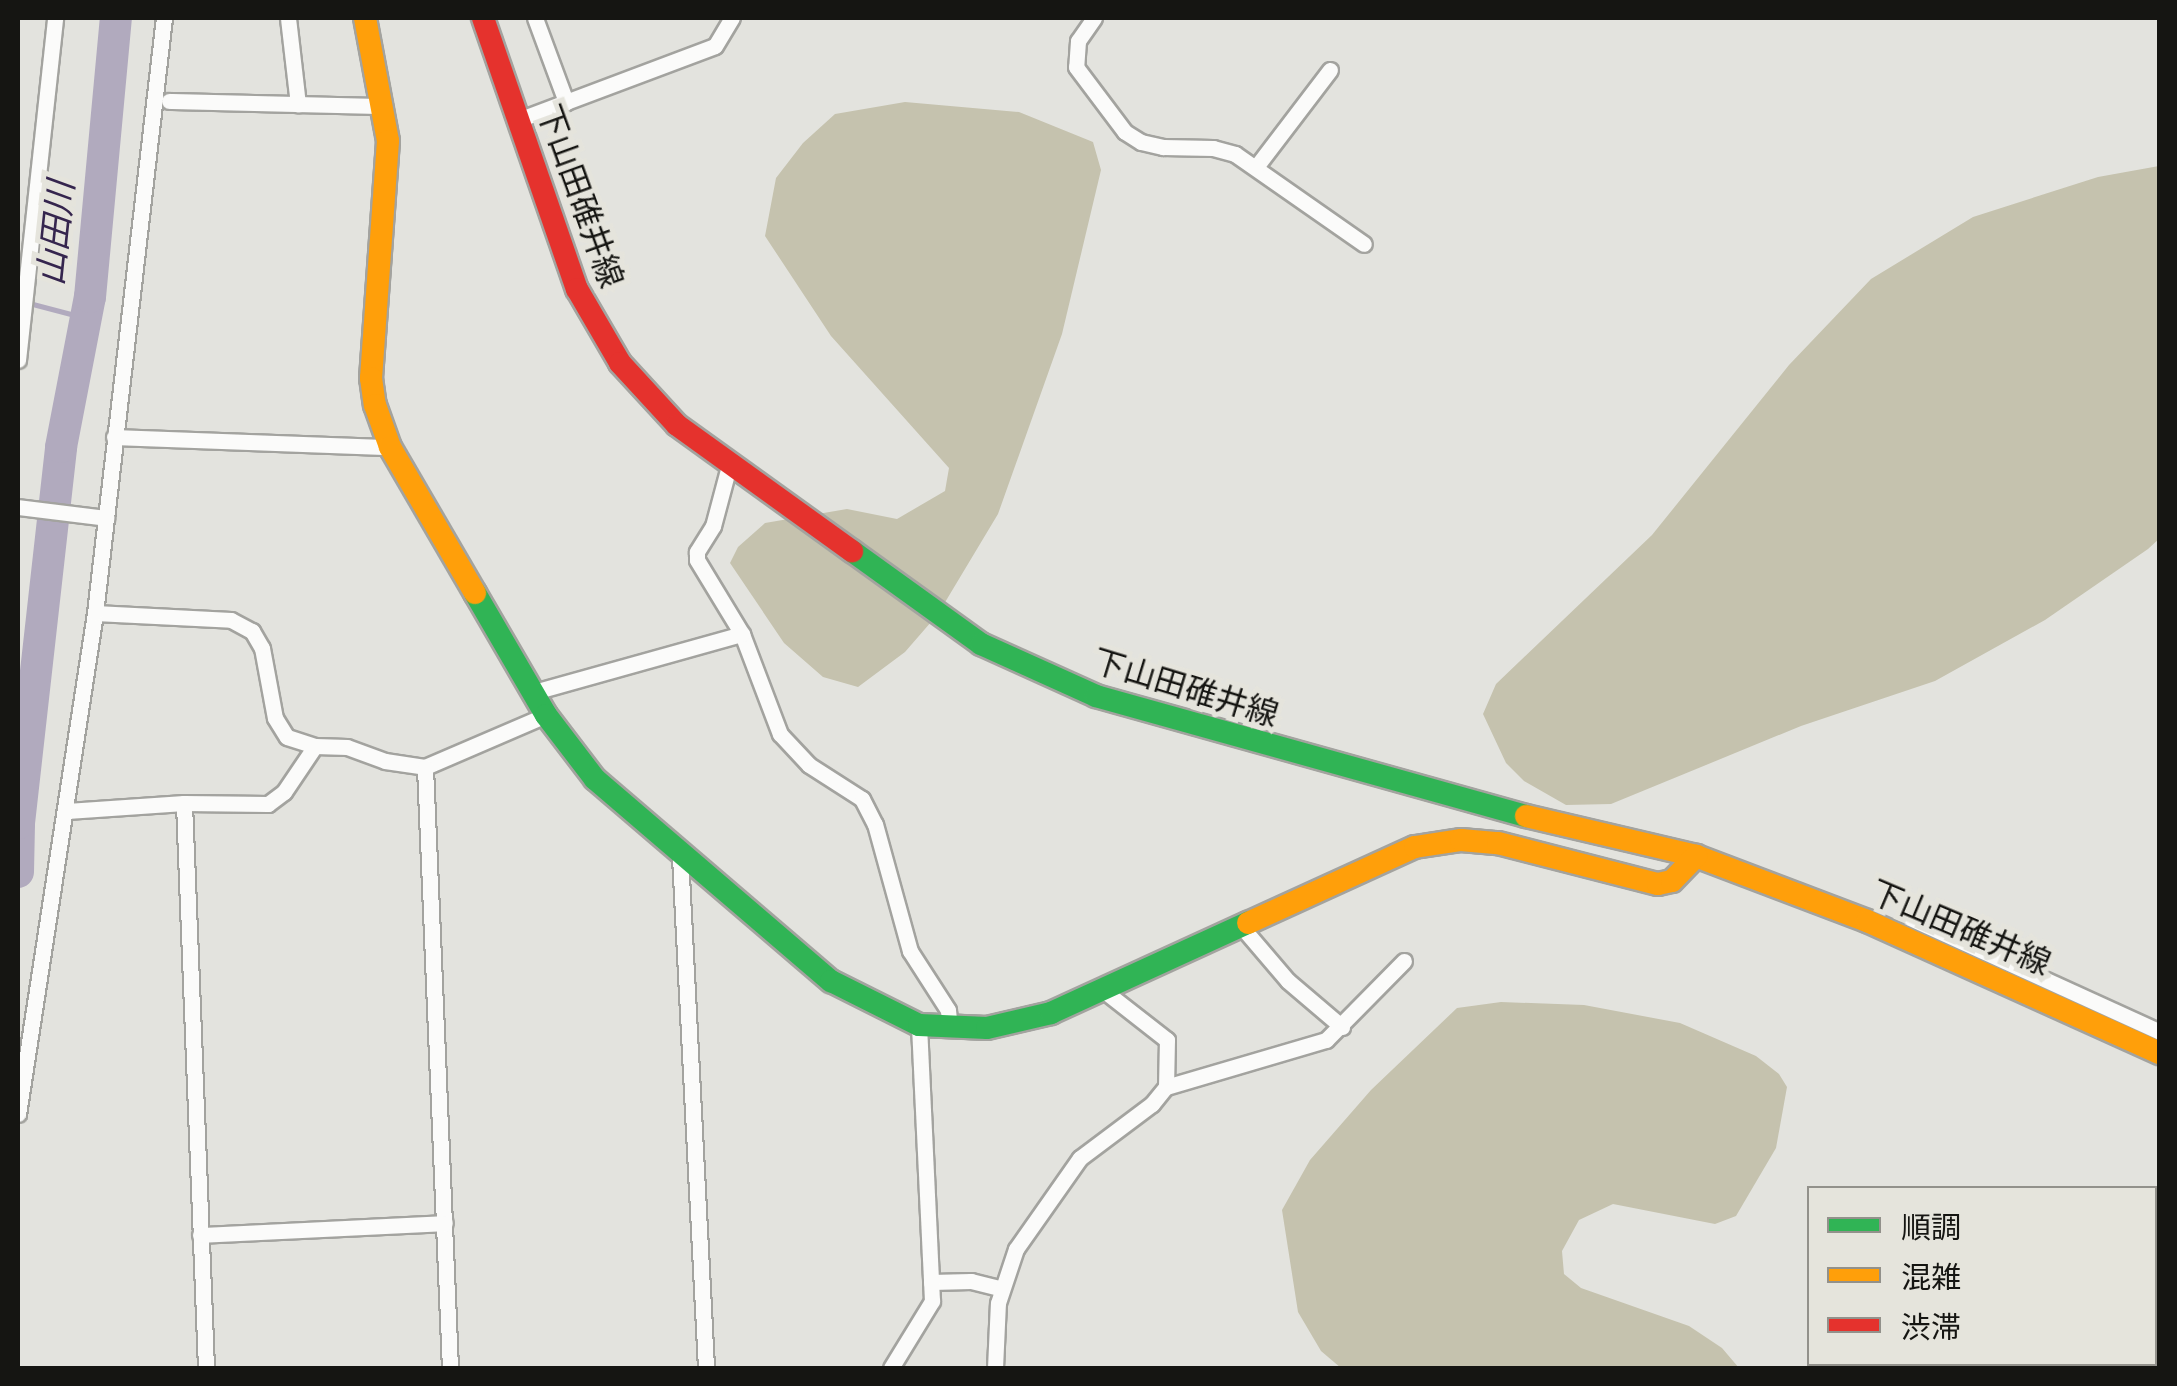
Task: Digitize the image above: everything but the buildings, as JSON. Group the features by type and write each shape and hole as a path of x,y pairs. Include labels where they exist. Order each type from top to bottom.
{"main road":[{"path":"367,18 388,141 372,378 375,406 390,447 546,715 594,779 831,981 919,1025 950,1030 1022,1023 1104,990 1415,847 1461,840 1498,843 1658,884 1672,881 1696,856"},
{"name":"下山田碓井線","path":"482,18 577,289 599,330 647,394 676,425 729,466 938,616 1026,668 1096,696 1454,799 1696,856 1867,921 2076,1012 2160,1054"}],"street":[{"path":"18,360 55,18"},
{"path":"18,1114 96,613 100,517 114,437 164,18"},
{"path":"288,18 298,104"},
{"path":"535,18 566,102"},
{"path":"518,120 715,46 732,18"},
{"path":"1094,18 1078,41 1076,67 1125,132 1141,142 1163,147 1214,148 1256,167 1364,244"},
{"path":"1256,167 1330,70"},
{"path":"169,101 382,106"},
{"path":"114,437 390,447"},
{"path":"729,466 713,526 697,552 697,560 742,634 780,734 809,765 862,799 875,824 910,950 948,1010 950,1030"},
{"path":"18,507 100,517"},
{"path":"96,613 231,620 252,631 262,648 275,718 287,738 316,746 347,747 385,761 425,767 546,715"},
{"path":"534,692 742,634"},
{"path":"67,811 184,803 268,804 284,792 316,746"},
{"path":"425,767 450,1368"},
{"path":"184,803 206,1368"},
{"path":"680,856 706,1368"},
{"path":"1910,918 2160,1032"},
{"path":"1242,926 1288,981 1342,1027"},
{"path":"996,1368 1002,1289 1016,1249 1080,1158 1152,1104 1166,1087 1326,1040 1404,961"},
{"path":"1104,990 1167,1040 1166,1087"},
{"path":"891,1368 932,1301 919,1025"},
{"path":"200,1236 445,1223"},
{"path":"931,1282 971,1281 1002,1289"}],"shaded area":[{"path":"905,102 1019,112 1093,142 1101,170 1062,334 998,514 938,614 905,652 858,687 823,677 784,643 730,563 738,547 765,523 847,509 897,519 945,491 949,468 831,336 765,236 776,178 803,143 835,114"},
{"path":"2159,166 2160,538 2148,549 2045,620 1935,681 1801,726 1611,804 1566,805 1524,781 1506,763 1483,714 1496,684 1652,535 1789,365 1871,279 1973,217 2098,177"},
{"path":"1501,1002 1584,1005 1680,1023 1756,1056 1779,1074 1787,1087 1776,1148 1736,1216 1715,1224 1613,1204 1579,1220 1562,1251 1564,1274 1581,1288 1689,1326 1722,1348 1739,1368 1341,1368 1321,1351 1298,1312 1282,1210 1310,1160 1371,1090 1457,1008"},
{"path":"2157,1260 2160,1261 2159,1368 1895,1368 2157,1366"}],"waterway":[{"name":"山田川","path":"18,872 19,823 61,447 90,297 116,18"},
{"path":"25,302 86,318"}],"traffic: fast":[{"path":"852,551 981,644 1096,696 1526,816"},
{"path":"475,593 546,715 595,779 831,981 919,1025 987,1028 1051,1013 1248,923"}],"traffic: slow":[{"path":"365,18 388,141 371,378 375,405 390,447 475,593"},
{"path":"1526,816 1696,856 1867,921 2160,1053"},
{"path":"1248,923 1415,847 1461,840 1498,843 1658,884 1672,881 1696,856"}],"traffic: jam":[{"path":"483,18 577,289 620,363 677,425 852,551"}]}
